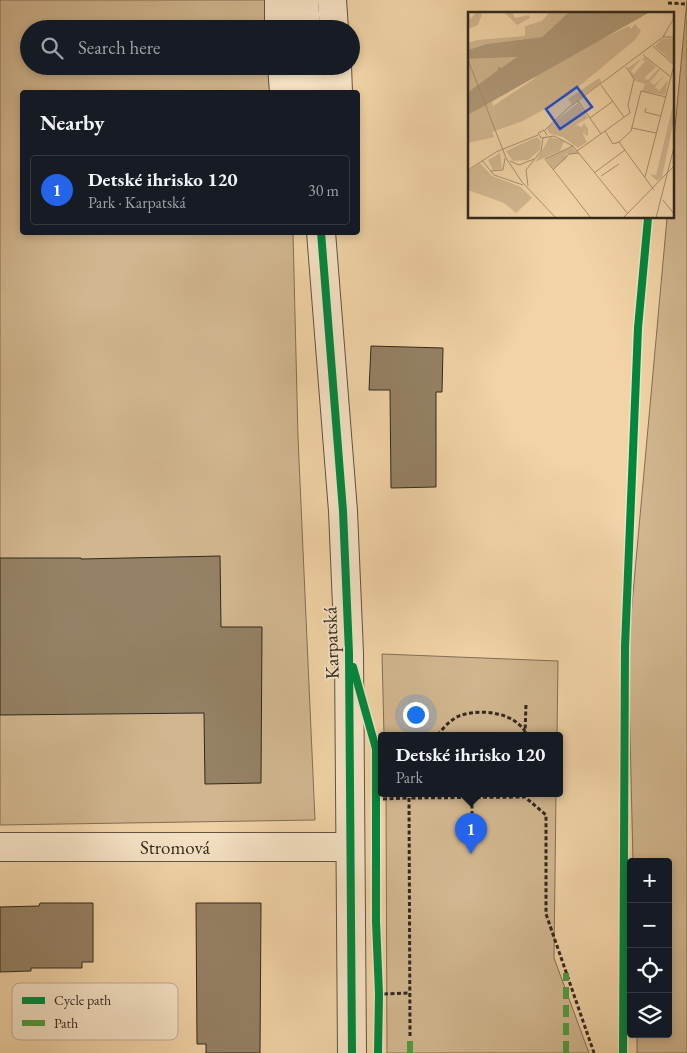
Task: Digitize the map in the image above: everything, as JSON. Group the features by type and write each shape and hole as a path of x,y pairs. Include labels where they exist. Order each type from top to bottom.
{"street":[{"path":"279,0 279,20"},
{"path":"304,0 305,20"},
{"path":"332,0 333,20"},
{"path":"283,75 284,90"},
{"path":"310,75 311,90"},
{"path":"337,75 338,90"},
{"name":"Karpatská","path":"321,235 343,511 349,653 352,1053"},
{"name":"Stromová","path":"0,847 350,847"}],"path":[{"path":"668,2 687,4"},
{"path":"526,704 526,732"},
{"path":"440,732 458,716 476,713 495,713 512,720 525,732"},
{"path":"377,790 378,808"},
{"path":"386,799 490,797"},
{"path":"527,797 546,815 546,914 594,1053"},
{"path":"409,798 410,1036"},
{"path":"472,798 472,833"},
{"path":"378,985 379,1004"},
{"path":"386,994 409,993"}],"shaded area":[{"path":"0,0 268,0 269,20 20,20 20,75 272,75 273,90 20,90 20,235 293,235 298,437 315,820 0,825"},
{"path":"687,0 687,1053 637,1053 637,1038 672,1038 672,858 633,858 628,649 667,219 674,219 674,138"},
{"path":"382,654 558,661 557,732 384,732"},
{"path":"386,797 556,797 554,958 589,1053 387,1053"}],"building":[{"path":"371,346 443,348 442,392 436,392 436,487 391,488 390,390 369,390"},
{"path":"220,556 221,627 262,627 261,783 205,784 204,713 0,715 0,558 81,559"},
{"path":"40,903 93,903 93,962 82,962 82,968 31,968 31,971 0,972 0,907 39,906"},
{"path":"196,903 261,903 260,1053 206,1053 206,1044 197,1044"}],"marked path":[{"path":"566,973 566,1053"},
{"path":"410,1036 410,1053"}],"cycle path":[{"path":"623,1053 625,647 638,328 648,219"},
{"path":"321,235 343,511 349,653 352,1053"},
{"path":"353,667 376,749 378,1053"}],"place":[{"name":"Detské ihrisko 120","path":"471,854"}]}
